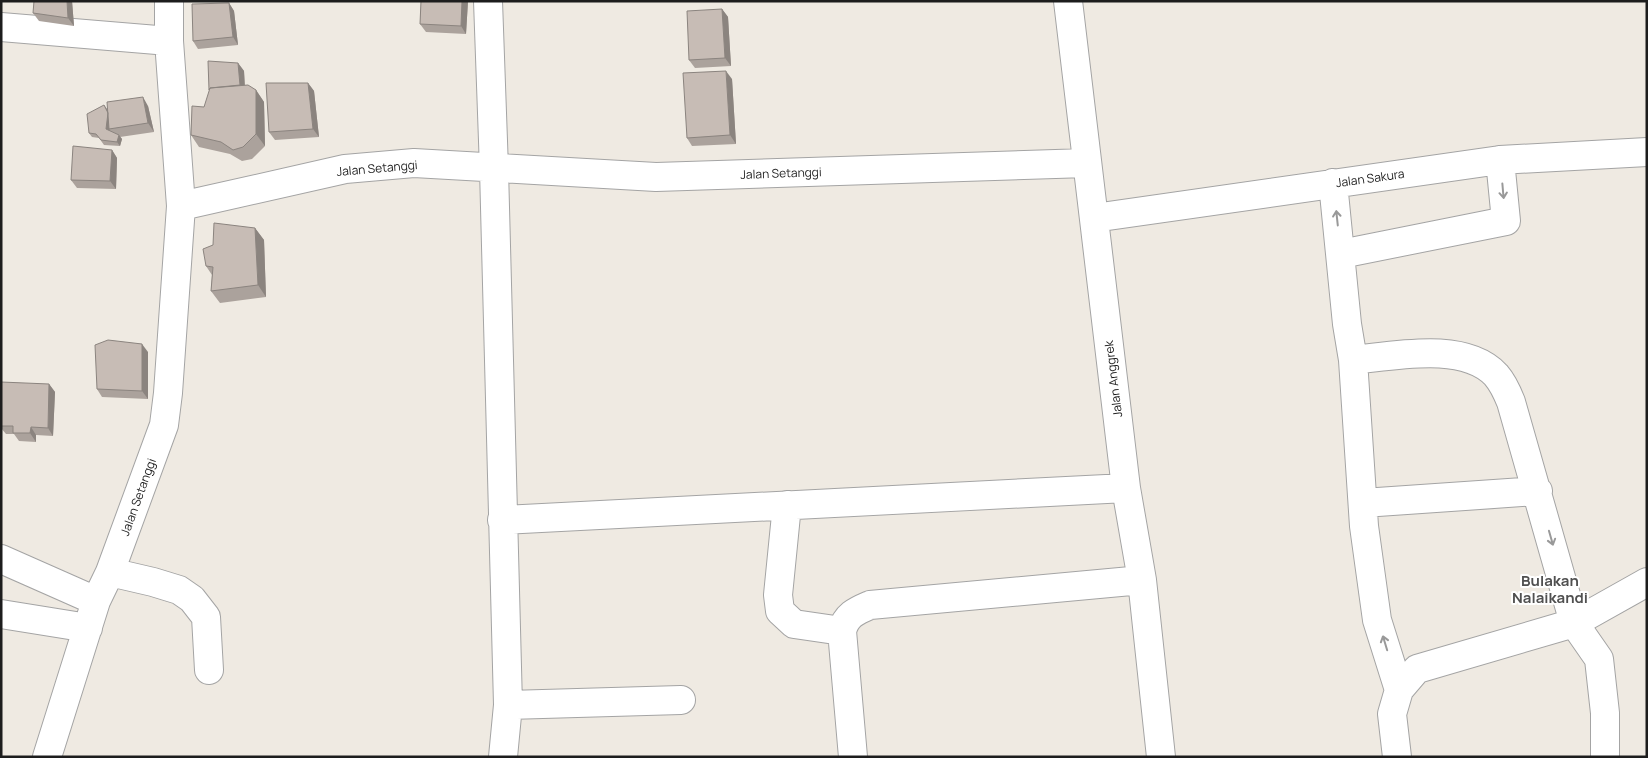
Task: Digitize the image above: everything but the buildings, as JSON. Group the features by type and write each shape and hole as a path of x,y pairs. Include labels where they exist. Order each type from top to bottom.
{"street":[{"path":"169,1 169,41 181,206"},
{"path":"488,1 508,705 503,757"},
{"name":"Jalan Anggrek","path":"1068,1 1126,488 1142,580 1162,757"},
{"path":"1,27 169,41"},
{"name":"Jalan Sakura","path":"1094,218 1500,160 1647,152"},
{"path":"1341,254 1506,221 1500,160"},
{"name":"Jalan Setanggi","path":"47,757 96,600 110,572 164,425 168,393 181,206 345,170 414,163 656,177 1087,163"},
{"path":"1333,183 1347,324 1353,360 1362,503 1378,620 1400,690"},
{"path":"1353,360 1434,353 1461,356 1479,362 1502,382 1511,402 1538,491 1574,623 1599,659 1605,713 1605,757"},
{"path":"502,520 1126,488"},
{"path":"1362,503 1538,491"},
{"path":"787,505 778,595 780,610 794,624 842,631"},
{"path":"1,559 96,600"},
{"path":"110,572 179,590 192,600 206,617 209,670"},
{"path":"853,757 842,631 845,621 857,611 870,605 1142,580"},
{"path":"1397,757 1392,714 1400,690 1418,669 1574,623 1647,582"},
{"path":"1,614 88,628"},
{"path":"508,705 681,700"}],"district":[{"name":"Bulakan Nalaikandi","path":"1550,588"}]}
